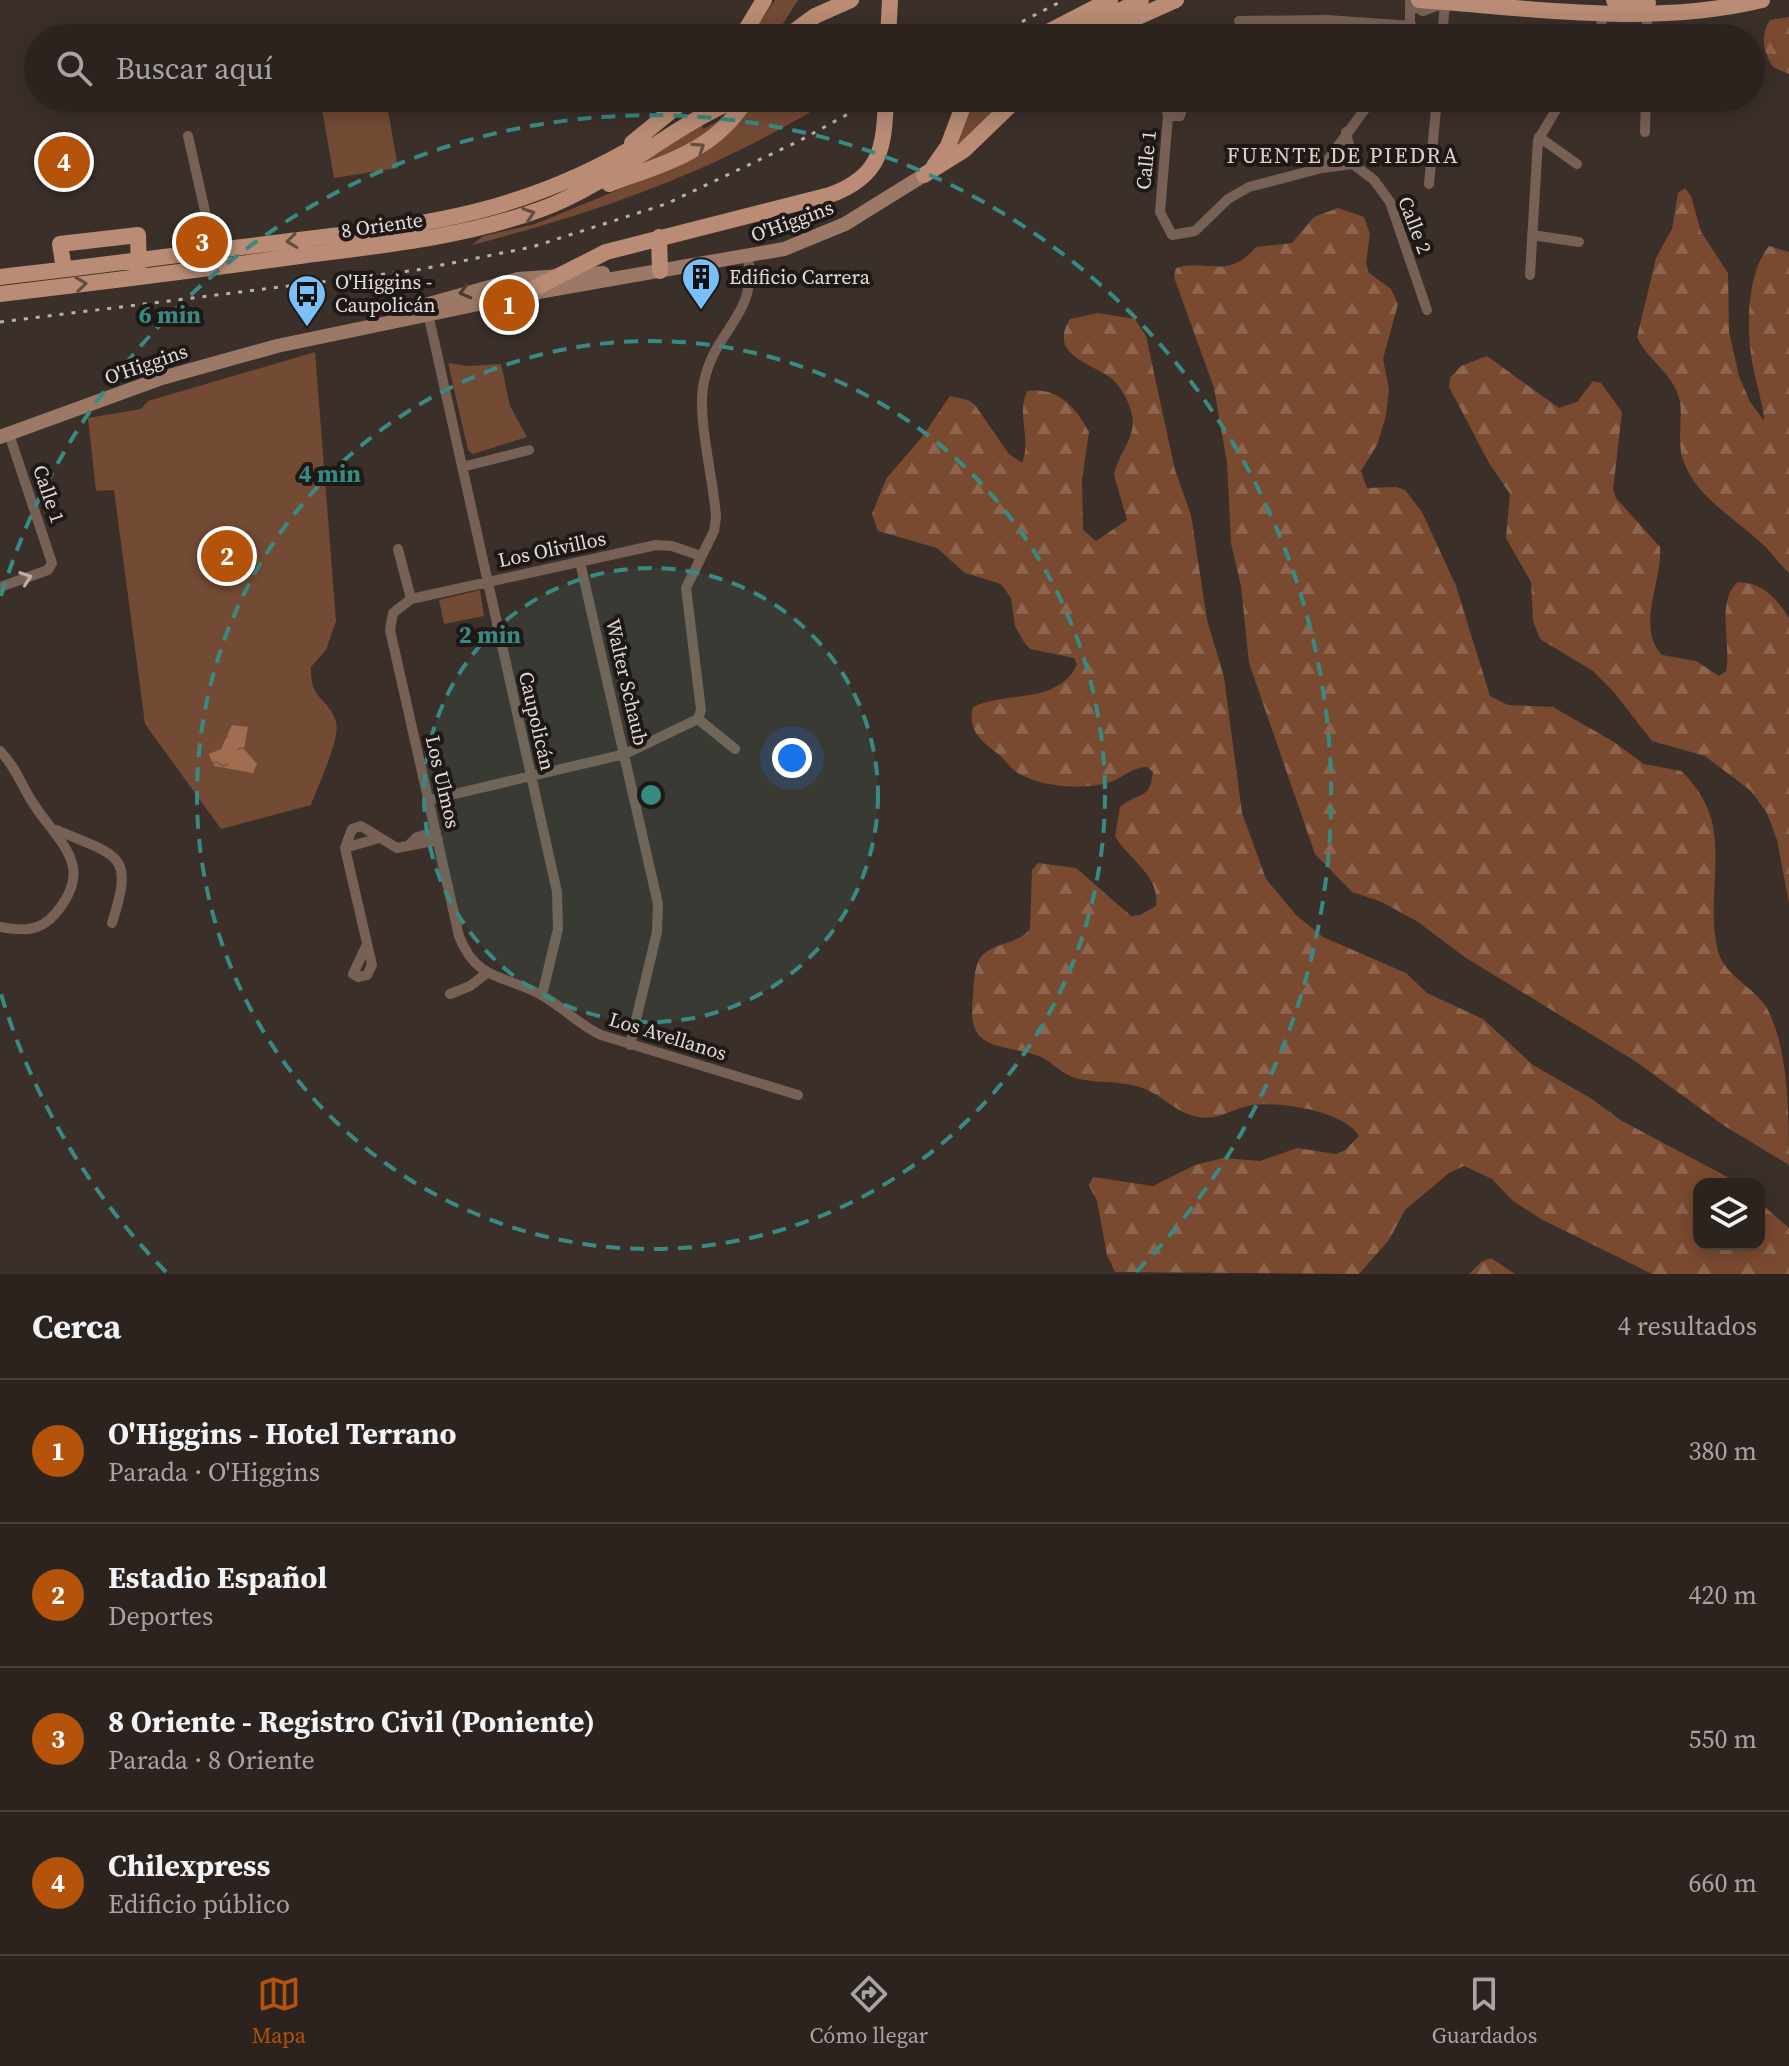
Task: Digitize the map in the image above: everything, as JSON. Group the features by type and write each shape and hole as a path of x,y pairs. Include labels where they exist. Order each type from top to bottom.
{"main road":[{"path":"749,24 764,0"},
{"path":"804,24 851,0"},
{"path":"889,24 890,0"},
{"path":"1063,24 1110,0"},
{"path":"1094,24 1141,0"},
{"path":"1121,23 1176,0"},
{"path":"1415,4 1609,6 1714,0"},
{"path":"1609,6 1647,13 1719,9 1762,0"},
{"path":"609,161 670,112"},
{"name":"8 Oriente","path":"0,277 402,228 472,215 545,192 609,161 690,112"},
{"name":"8 Oriente","path":"0,294 439,237 499,223 559,203 715,112"},
{"path":"559,203 695,151 725,127 736,112"},
{"path":"521,295 606,252 840,191 874,165 884,134 885,112"},
{"path":"924,175 945,152 960,112"},
{"path":"924,175 968,147 1004,112"},
{"path":"952,132 958,143 968,147"},
{"name":"O'Higgins","path":"427,308 748,258 797,245 836,229 924,175"},
{"path":"64,269 60,244 138,235 141,260 130,278"},
{"path":"659,237 660,271"},
{"name":"O'Higgins","path":"5,435 182,372 355,328 518,279 559,274 660,271"}],"street":[{"path":"1443,24 1445,2"},
{"path":"1412,24 1415,4"},
{"path":"1647,13 1647,24"},
{"path":"1239,21 1327,20 1384,24"},
{"name":"Calle 1","path":"1166,112 1168,116 1160,212 1172,235 1195,231 1238,192 1322,168"},
{"name":"Calle 1","path":"1168,116 1180,116 1181,112"},
{"path":"1322,168 1362,112"},
{"path":"1429,184 1436,112"},
{"path":"1530,275 1539,137 1555,112"},
{"path":"1645,132 1646,112"},
{"path":"1322,168 1353,164 1346,132"},
{"path":"188,136 214,251"},
{"path":"1539,137 1577,164"},
{"name":"Calle 2","path":"1353,164 1374,180 1390,202 1427,310"},
{"path":"1532,235 1579,242"},
{"path":"698,719 701,704 687,582 714,531 716,517 703,386 719,342 749,294 748,258"},
{"name":"Caupolicán","path":"427,308 559,904 556,942 542,995"},
{"name":"Calle 1","path":"0,587 51,566 52,559 5,435"},
{"path":"462,467 529,450"},
{"name":"Los Olivillos","path":"411,599 661,545 701,556"},
{"path":"398,549 411,599"},
{"name":"Walter Schaub","path":"580,562 658,904 657,932 630,1045"},
{"name":"Los Ulmos","path":"411,599 393,613 390,630 459,936 470,957 487,973"},
{"path":"698,719 735,749"},
{"path":"429,800 625,754 698,719"},
{"path":"0,751 12,763 30,799 64,841 73,866 71,890 65,902 39,928 0,927"},
{"path":"367,944 345,848 346,839 356,826 393,847 409,845 417,837 437,836"},
{"path":"52,828 103,850 120,865 124,881 112,923"},
{"path":"345,848 379,838"},
{"path":"450,994 475,983 487,973"},
{"name":"Los Avellanos","path":"487,973 542,995 582,1026 630,1045 798,1095"}],"shaded area":[{"path":"775,0 798,0 783,24 759,24"},
{"path":"322,112 388,112 398,168 334,178"},
{"path":"742,112 810,112 746,147 659,186 569,217 472,245 483,236 535,224 698,157"},
{"path":"964,112 997,112 949,156"},
{"path":"725,118 684,152 633,169 701,122 703,129"},
{"path":"315,352 336,621 326,650 311,667 311,678 316,693 333,714 337,730 311,805 221,829 145,724 114,490 96,491 88,418 141,409 148,401"},
{"path":"448,363 468,366 501,364 510,406 527,437 473,454 468,450"},
{"path":"480,590 484,616 444,624 439,600"}],"green space":[{"path":"1789,17 1789,74 1773,67 1767,56 1765,33 1770,20"},
{"path":"1685,188 1691,196 1701,232 1728,273 1729,332 1739,376 1750,402 1764,421 1749,336 1752,287 1761,258 1769,246 1789,252 1789,573 1763,545 1706,495 1689,473 1681,452 1680,405 1676,389 1637,337 1656,258 1672,229 1678,193"},
{"path":"1338,208 1364,217 1370,234 1366,263 1369,273 1391,289 1398,304 1383,359 1389,389 1386,416 1377,445 1361,471 1367,488 1396,487 1405,490 1422,512 1456,586 1490,696 1508,705 1553,707 1614,742 1644,764 1681,771 1699,792 1709,813 1714,835 1714,927 1718,951 1732,973 1765,1005 1779,1040 1786,1082 1789,1165 1723,1125 1635,1061 1466,958 1418,922 1382,902 1352,892 1315,854 1249,663 1241,586 1231,543 1227,463 1214,388 1174,277 1176,268 1226,266 1246,257 1256,247 1292,243 1314,217"},
{"path":"1098,313 1135,319 1146,336 1175,470 1191,515 1207,620 1224,677 1242,813 1266,879 1296,915 1323,937 1406,973 1427,993 1483,1019 1533,1065 1592,1099 1622,1121 1729,1178 1693,1178 1693,1250 1765,1250 1765,1207 1789,1228 1789,1274 1652,1274 1541,1219 1513,1201 1492,1179 1464,1166 1449,1173 1405,1210 1389,1240 1359,1274 1115,1272 1107,1255 1097,1201 1089,1185 1093,1177 1153,1186 1195,1165 1223,1158 1260,1161 1297,1148 1336,1154 1359,1136 1340,1120 1294,1106 1263,1104 1212,1117 1190,1115 1139,1087 1072,1077 1041,1057 987,1042 974,1027 972,1014 977,964 989,950 1018,938 1030,929 1032,870 1038,863 1076,868 1131,916 1140,915 1156,906 1153,885 1115,836 1120,807 1146,792 1153,772 1147,767 1141,768 1107,783 1073,786 1035,781 1013,769 977,734 972,722 973,707 1044,692 1057,686 1068,678 1077,665 1074,658 1030,649 1015,626 1011,598 1001,584 965,573 937,548 878,531 872,514 886,479 922,437 950,396 975,405 1009,454 1022,463 1025,454 1024,400 1027,391 1038,391 1057,395 1064,400 1078,414 1089,432 1082,479 1083,530 1096,541 1127,520 1114,475 1132,428 1130,407 1115,382 1068,350 1064,332 1070,319"},
{"path":"1487,356 1559,408 1577,402 1593,381 1601,383 1622,412 1613,489 1616,498 1660,547 1650,617 1654,643 1662,655 1696,661 1719,676 1726,671 1727,600 1738,582 1755,585 1768,593 1789,618 1789,903 1777,840 1767,813 1751,791 1705,756 1652,741 1613,691 1593,671 1540,639 1533,621 1531,582 1506,538 1510,494 1489,463 1449,387 1450,378 1461,366"},
{"path":"1491,1258 1515,1274 1469,1274 1481,1262"}],"water":[{"path":"232,725 248,727 244,749 257,764 253,773 214,766 209,754 221,749"}],"railway":[{"path":"1017,24 1064,0"},
{"path":"0,322 417,270 532,247 666,204 799,141 852,112"}],"place":[{"name":"Chilexpress","path":"64,162"},
{"name":"8 Oriente - Registro Civil (Poniente)","path":"202,242"},
{"name":"O'Higgins - Hotel Terrano","path":"509,305"},
{"name":"Edificio Carrera","path":"701,311"},
{"name":"O'Higgins - Caupolicán","path":"307,328"},
{"name":"Estadio Español","path":"227,556"}],"district":[{"name":"FUENTE DE PIEDRA","path":"1343,155"}]}
